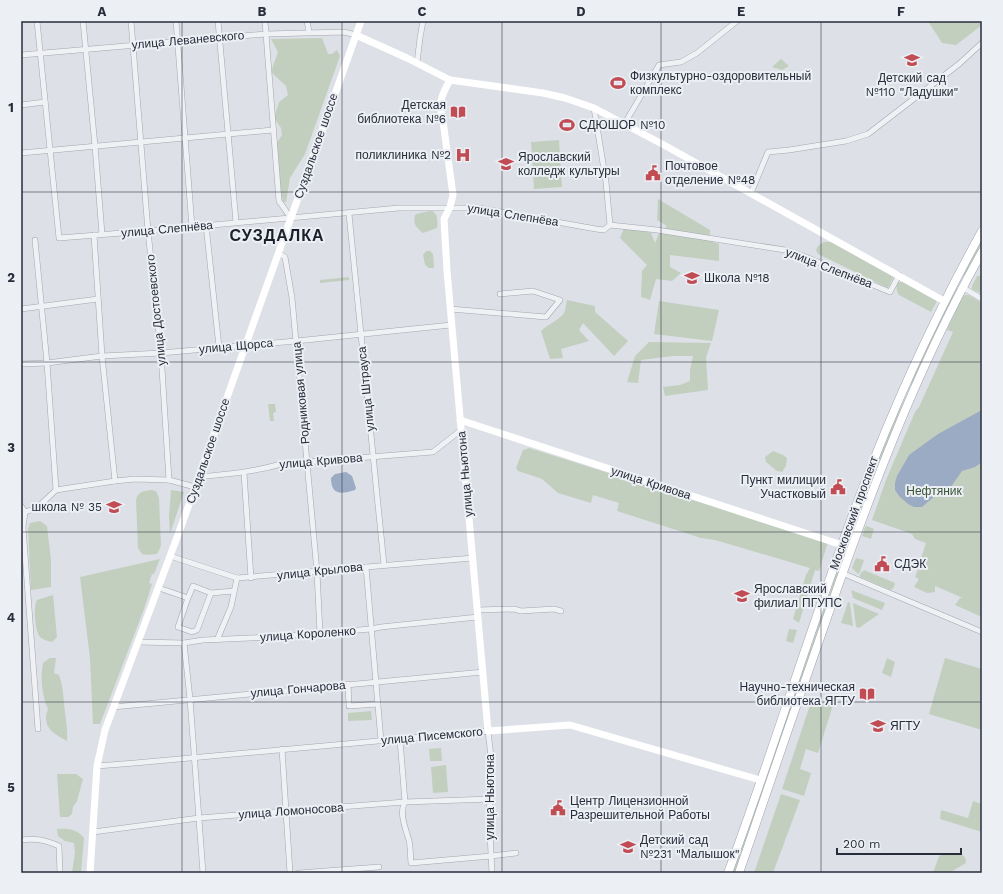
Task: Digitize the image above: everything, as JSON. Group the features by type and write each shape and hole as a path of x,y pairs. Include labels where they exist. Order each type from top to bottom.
{"main road":[{"name":"Московский проспект","path":"728,873 865,482 904,388 944,301 982,232"},
{"name":"Московский проспект","path":"739,873 842,573 872,492 936,340 962,287 982,252"},
{"path":"904,388 913,392"}],"street":[{"path":"38,21 50,150"},
{"path":"84,21 96,146 102,234"},
{"name":"улица Достоевского","path":"131,21 142,142 148,231 161,353 169,480"},
{"path":"176,21 192,227"},
{"path":"218,21 236,222"},
{"path":"265,21 279,201 291,218"},
{"path":"307,21 309,32"},
{"name":"Суздальское шоссе","path":"90,873 97,766 105,730 195,487 361,21"},
{"path":"417,63 423,21"},
{"path":"624,123 659,65 681,62 697,53 737,21"},
{"name":"улица Леваневского","path":"21,55 266,34 344,32 356,35"},
{"name":"улица Слепнёва","path":"356,35 450,80 536,92 565,98 594,108 751,193 944,301"},
{"path":"751,193 768,152 846,141 868,134 959,64 982,43"},
{"name":"улица Ньютона","path":"450,80 440,99 440,110 443,121 453,195 450,207 444,219 451,325 492,765 489,814 492,873"},
{"path":"21,105 45,102"},
{"path":"594,108 606,182 610,225"},
{"path":"21,153 273,130"},
{"name":"улица Слепнёва","path":"50,150 59,238 236,222 349,214 399,208 479,208 604,230 610,225 657,230 785,250 801,255 890,292 898,275"},
{"name":"улица Штрауса","path":"349,214 384,565"},
{"path":"206,225 219,347"},
{"path":"94,235 102,356 116,480"},
{"path":"35,240 47,363 56,490"},
{"name":"Родниковая улица","path":"278,253 285,257 292,298 308,461 317,572 320,633"},
{"path":"954,282 982,299"},
{"path":"450,309 546,317 560,300 533,291 500,294"},
{"path":"21,309 98,299"},
{"name":"улица Щорса","path":"21,364 47,363 102,356 245,346 451,325"},
{"name":"улица Кривова","path":"460,420 842,545"},
{"name":"улица Кривова","path":"198,477 262,470 281,464 308,461 433,452 461,430"},
{"path":"244,472 251,578"},
{"path":"25,512 37,508 56,490 116,480 169,480 195,487"},
{"path":"21,506 25,512 23,527 38,729"},
{"name":"улица Крылова","path":"170,556 237,578 472,558"},
{"path":"366,567 381,741"},
{"path":"842,573 982,632"},
{"path":"217,640 231,607 237,578"},
{"path":"211,593 197,630 192,632 178,627 193,586 211,593 234,591"},
{"path":"158,588 188,598"},
{"name":"улица Короленко","path":"138,642 184,643 371,629 514,609 522,611 554,609 561,611"},
{"path":"190,642 192,632"},
{"path":"184,643 190,700 203,873"},
{"name":"улица Гончарова","path":"114,707 483,672"},
{"path":"348,684 349,706 378,704"},
{"name":"улица Писемского","path":"97,766 570,725 760,780"},
{"path":"400,740 405,802 402,809 405,832 408,836 411,863 516,853"},
{"path":"282,750 290,873"},
{"name":"улица Ломоносова","path":"93,832 199,818 405,802 491,799"},
{"path":"21,840 45,840 59,846 60,873"},
{"path":"299,873 379,867"}],"green space":[{"path":"928,21 982,21 982,25 956,45 942,43"},
{"path":"322,38 328,54 332,54 337,50 340,56 305,154 290,178 286,202 283,202 278,179 275,146 282,135 281,128 274,118 279,102 288,95 286,86 271,72 278,52 271,39"},
{"path":"781,59 789,66 782,70 772,67"},
{"path":"559,140 562,187 534,189 531,142"},
{"path":"658,199 710,230 710,241 719,244 719,261 670,255 670,267 681,273 672,281 656,279 650,300 641,297 642,271 647,265 620,238 625,226 651,233 655,243 659,233 667,226 657,220"},
{"path":"431,210 435,213 437,218 437,228 423,233 416,226 414,221 415,215"},
{"path":"982,239 982,244 964,276 962,274"},
{"path":"824,242 831,242 894,276 888,288 818,254 816,250 818,246"},
{"path":"426,251 430,251 433,254 434,268 429,268 425,265 423,255"},
{"path":"982,273 982,294 972,289 972,286 977,276 980,276"},
{"path":"349,277 349,280 320,283 320,280"},
{"path":"898,282 903,282 937,301 931,312 899,295 897,292"},
{"path":"956,287 957,289 912,384 910,385 926,348"},
{"name":"Нефтяник","path":"968,295 982,303 982,617 955,605 960,598 963,598 935,586 935,592 927,593 914,587 919,579 915,577 918,569 912,563 920,561 926,543 915,539 912,534 872,520 886,480 915,412 919,407 953,332 947,330 962,297"},
{"path":"567,300 595,306 595,312 628,341 614,356 583,323 579,330 589,341 561,349 563,358 550,359 541,331 563,315"},
{"path":"659,301 719,310 712,341 654,334"},
{"path":"649,342 711,343 706,357 708,390 665,396 663,387 680,385 690,381 690,370 693,356 673,356 641,360 638,383 627,382 635,356"},
{"path":"906,395 837,577 735,872 733,871 859,509 891,427"},
{"path":"268,404 275,404 276,412 273,413 274,421 270,421"},
{"path":"529,448 828,542 819,571 815,570 799,623 793,619 806,575 810,568 715,540 701,538 617,511 619,503 593,495 591,503 558,493 542,479 518,471 516,468 523,450"},
{"path":"773,451 787,458 786,466 782,472 777,471 766,462 765,457"},
{"path":"152,490 156,491 159,498 161,546 157,554 146,555 142,554 138,548 136,500 140,493"},
{"path":"171,490 184,492 170,534 169,516"},
{"path":"40,521 47,526 51,560 51,587 31,590 28,529 30,523"},
{"path":"867,526 874,529 871,539 862,536 865,527"},
{"path":"856,558 864,560 858,574 852,568"},
{"path":"160,559 154,574 152,574 149,583 152,584 144,609 100,724 93,724 90,658 80,577"},
{"path":"864,570 895,583 894,587 891,590 860,577 860,574"},
{"path":"851,590 885,603 882,610 853,598"},
{"path":"53,595 57,637 52,642 44,640 38,634 35,613 37,600"},
{"path":"848,602 850,603 853,626 841,623"},
{"path":"853,603 879,614 859,628 856,627"},
{"path":"789,629 797,630 793,643 786,641"},
{"path":"50,658 56,658 54,673 59,675 62,686 67,727 67,741 53,733 46,721 48,709 43,693 42,675 43,663"},
{"path":"887,658 895,662 891,677 882,673"},
{"path":"945,658 982,669 982,730 929,714"},
{"path":"812,699 833,705 818,753 806,749 800,769 811,773 804,796 782,789"},
{"path":"371,711 372,720 348,721 348,713"},
{"path":"441,748 442,761 430,761 429,749"},
{"path":"446,765 448,792 433,793 431,767"},
{"path":"57,774 76,774 83,779 72,814 68,817 60,817"},
{"path":"781,794 800,800 773,873 754,873"},
{"path":"973,801 982,804 982,832 940,819 941,810 968,818"},
{"path":"57,829 72,830 84,838 81,873 72,873 75,852 74,843 65,841 58,836"},
{"path":"946,853 956,853 962,855 966,859 966,863 949,873 933,873 939,856"}],"water":[{"path":"982,410 982,462 975,467 962,471 948,491 936,495 922,507 914,507 908,504 895,490 895,483 897,476 909,455 938,434"},
{"path":"346,472 352,476 356,488 355,490 342,493 335,491 331,484 331,478 335,474"}],"place":[{"name":"Детский сад №110 \"Ладушки\"","path":"912,60"},
{"name":"Физкультурно-оздоровительный комплекс","path":"618,83"},
{"name":"Детская библиотека №6","path":"458,112"},
{"name":"СДЮШОР №10","path":"567,125"},
{"name":"поликлиника №2","path":"463,155"},
{"name":"Ярославский колледж культуры","path":"506,164"},
{"name":"Почтовое отделение №48","path":"653,173"},
{"name":"Школа №18","path":"692,278"},
{"name":"Пункт милиции Участковый","path":"838,487"},
{"name":"школа № 35","path":"114,507"},
{"name":"СДЭК","path":"882,564"},
{"name":"Ярославский филиал ПГУПС","path":"742,596"},
{"name":"Научно-техническая библиотека ЯГТУ","path":"867,694"},
{"name":"ЯГТУ","path":"878,726"},
{"name":"Центр Лицензионной Разрешительной Работы","path":"558,808"},
{"name":"Детский сад №231 \"Малышок\"","path":"628,847"}],"district":[{"name":"СУЗДАЛКА","path":"277,235"}]}
